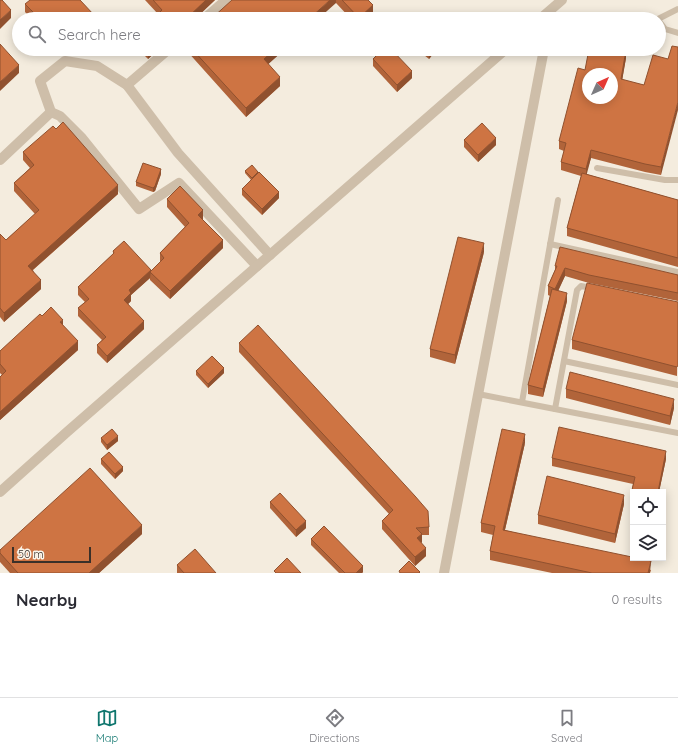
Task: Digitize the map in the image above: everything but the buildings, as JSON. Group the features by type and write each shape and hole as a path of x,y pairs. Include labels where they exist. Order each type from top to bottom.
{"street":[{"path":"212,12 226,0"},
{"path":"552,12 562,0"},
{"path":"127,85 161,56"},
{"path":"0,492 498,56"},
{"path":"444,573 543,56"},
{"path":"257,266 179,183 139,209 81,137 60,116 51,112 40,81 66,62 97,66 127,85 178,152 270,255"},
{"path":"0,160 51,112"}],"lane":[{"path":"666,16 678,9"},
{"path":"666,29 678,33"},
{"path":"598,168 665,180 678,180"},
{"path":"522,402 558,200"},
{"path":"550,244 678,272"},
{"path":"556,409 576,290 581,286 596,289"},
{"path":"564,361 678,385"},
{"path":"478,394 678,433"}]}
